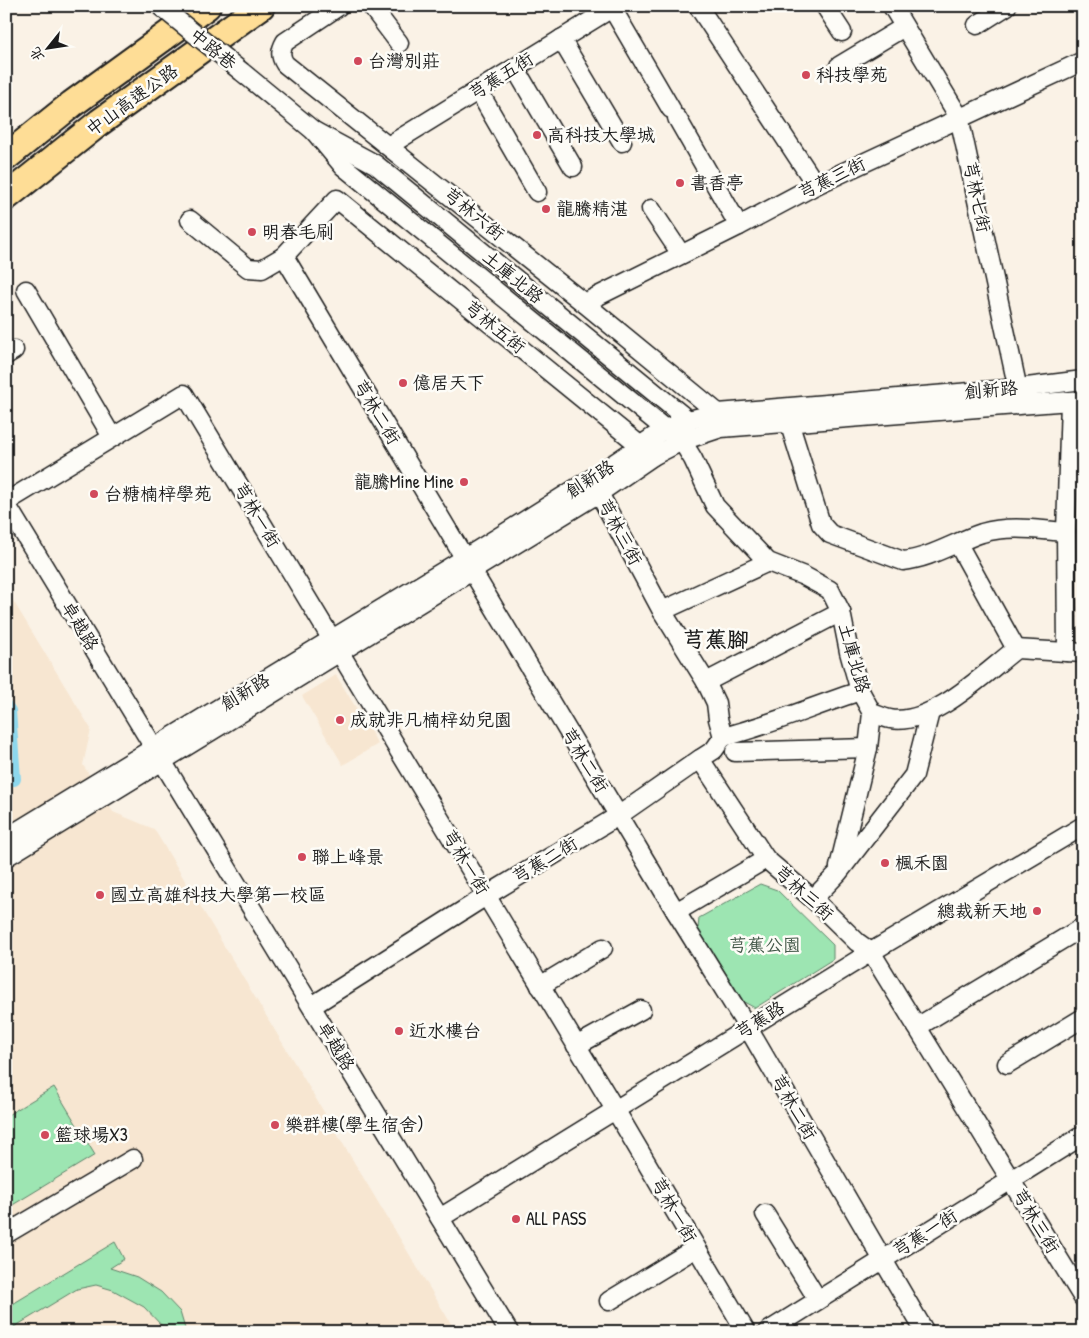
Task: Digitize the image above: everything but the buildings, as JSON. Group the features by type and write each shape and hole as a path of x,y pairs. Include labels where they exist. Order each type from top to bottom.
{"highway":[{"name":"中山高速公路","path":"6,157 72,104 207,6"},
{"name":"中山高速公路","path":"6,197 100,122 261,6"}],"street":[{"name":"中路巷","path":"160,6 242,72"},
{"name":"芎林六街","path":"339,6 285,42 281,48 280,56 285,64 584,302 720,420"},
{"path":"371,6 398,43"},
{"path":"698,6 816,185"},
{"path":"825,6 842,32"},
{"name":"芎林七街","path":"892,6 959,117 1020,396"},
{"path":"976,25 1008,6"},
{"name":"芎蕉五街","path":"388,146 613,7"},
{"path":"613,7 739,226"},
{"path":"840,66 904,26"},
{"path":"561,39 622,142"},
{"name":"芎蕉三街","path":"584,302 739,226 816,185 1083,61"},
{"path":"515,68 573,168"},
{"name":"土庫北路","path":"242,72 314,131 375,164 688,420"},
{"path":"478,90 537,192"},
{"name":"土庫北路","path":"314,131 343,166 665,429 682,440 715,506 768,562 804,576 830,590 842,612 849,652 860,691 872,712 891,720 913,718 930,712 948,703 1016,649"},
{"name":"芎林五街","path":"284,256 337,199 647,451"},
{"path":"652,209 681,254"},
{"path":"190,220 248,268 262,270 284,256"},
{"name":"芎林二街","path":"284,256 618,816 748,1028 925,1332"},
{"path":"6,503 112,437 26,290"},
{"name":"創新路","path":"647,451 665,429 688,420 789,422 1020,396 1083,380"},
{"name":"芎林一街","path":"112,437 184,394 616,1111 746,1332"},
{"name":"創新路","path":"158,755 595,486 647,451 682,440 720,420 1020,396 1076,400"},
{"path":"958,544 1016,649 1075,653 1066,532 1076,400"},
{"path":"682,440 688,420"},
{"path":"789,422 821,524 830,534 903,561 916,560 983,533 1008,529 1066,532"},
{"name":"芎林三街","path":"595,486 662,611 706,682 716,703 723,737"},
{"name":"卓越路","path":"6,503 509,1332"},
{"path":"662,611 768,562"},
{"path":"706,682 842,612"},
{"path":"700,759 714,750 723,737 756,729 806,709 860,691"},
{"path":"838,873 868,748 872,712"},
{"path":"813,899 838,873 914,776 930,712"},
{"path":"735,752 868,748"},
{"path":"6,838 158,755"},
{"path":"6,857 158,755"},
{"name":"芎林三街","path":"700,759 766,859 813,899 857,942 870,952 1083,1298"},
{"name":"芎蕉二街","path":"312,1006 486,896 618,816 700,759"},
{"name":"芎蕉路","path":"440,1218 616,1111 870,952 1083,826"},
{"path":"676,912 766,859"},
{"path":"917,1027 1083,927"},
{"path":"540,986 603,948"},
{"path":"576,1046 641,1010"},
{"path":"1007,1064 1083,1018"},
{"name":"芎蕉一街","path":"767,1332 1083,1135"},
{"path":"6,1234 133,1159"},
{"path":"765,1214 818,1300"},
{"path":"609,1302 696,1248"}],"shaded area":[{"name":"國立高雄科技大學第一校區","path":"6,589 91,729 83,765 113,812 154,829 456,1332 6,1332"},
{"name":"成就非凡楠梓幼兒園","path":"336,675 378,744 343,765 302,696"}],"green space":[{"name":"芎蕉公園","path":"760,884 777,890 833,945 833,959 755,1008 744,1002 698,929 699,918"},
{"name":"籃球場X3","path":"54,1087 95,1155 6,1209 6,1116"},
{"path":"115,1242 124,1259 110,1268 137,1277 161,1292 180,1312 186,1332 165,1332 163,1327 144,1307 113,1290 96,1285 77,1289 6,1332 6,1308"}],"waterway":[{"path":"6,707 9,711 14,779"}],"place":[{"name":"台灣別莊","path":"358,61"},
{"name":"科技學苑","path":"806,75"},
{"name":"高科技大學城","path":"537,135"},
{"name":"書香亭","path":"680,183"},
{"name":"龍騰精湛","path":"546,209"},
{"name":"明春毛刷","path":"252,232"},
{"name":"億居天下","path":"403,383"},
{"name":"龍騰Mine Mine","path":"464,482"},
{"name":"台糖楠梓學苑","path":"94,494"},
{"name":"成就非凡楠梓幼兒園","path":"340,720"},
{"name":"聯上峰景","path":"302,857"},
{"name":"楓禾園","path":"885,863"},
{"name":"國立高雄科技大學第一校區","path":"100,895"},
{"name":"總裁新天地","path":"1037,911"},
{"name":"近水樓台","path":"399,1031"},
{"name":"樂群樓(學生宿舍)","path":"275,1125"},
{"name":"籃球場X3","path":"45,1135"},
{"name":"ALL PASS","path":"516,1219"}],"district":[{"name":"芎蕉腳","path":"716,639"}]}
